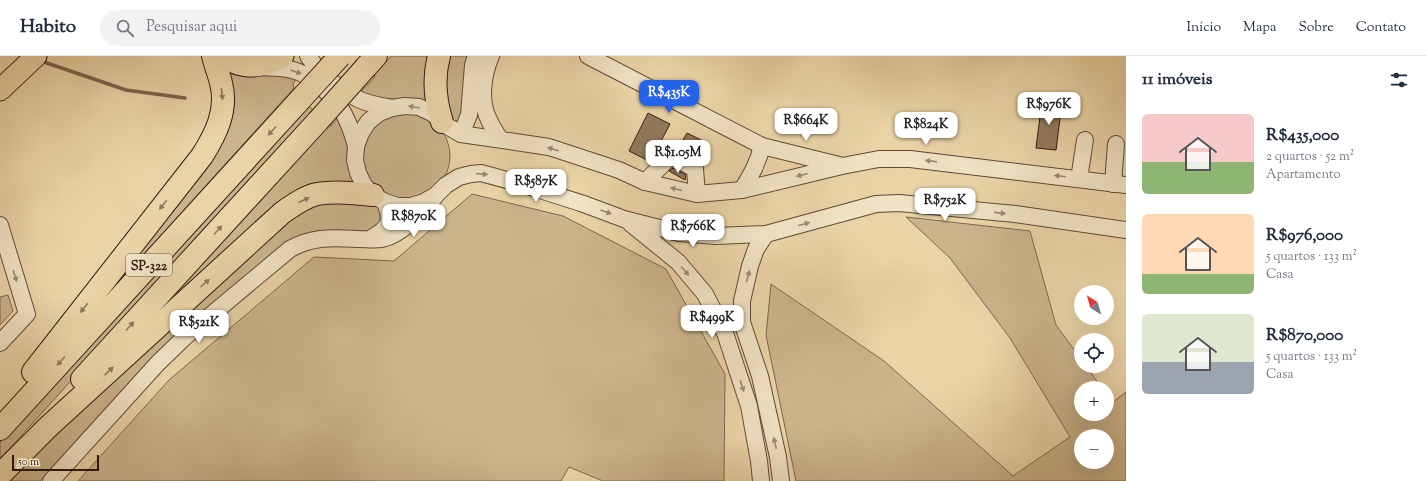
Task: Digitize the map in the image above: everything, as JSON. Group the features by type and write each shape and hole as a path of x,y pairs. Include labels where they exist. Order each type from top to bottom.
{"highway":[{"path":"0,415 202,156 213,138 219,126 223,96 221,82 213,56"},
{"name":"SP-322","path":"0,429 340,56"},
{"path":"438,56 436,64 435,95 437,106 450,127"},
{"name":"SP-322","path":"0,469 371,61"},
{"path":"0,475 48,428 282,213 305,199 318,194 355,193 379,198"}],"main road":[{"path":"221,56 231,62 244,66 258,66 271,63 283,56"},
{"path":"0,90 30,62"}],"street":[{"path":"308,56 333,82 358,99 370,104 392,108"},
{"path":"450,127 469,115 473,65 476,56"},
{"path":"491,56 484,78 483,99 489,120 500,139"},
{"path":"588,56 762,146 842,166"},
{"path":"258,66 285,68 301,73 322,88 336,101 345,114 356,146"},
{"path":"1116,144 1119,185 910,159 879,159 842,166 742,190 696,194 646,182 618,170 549,147 500,139 450,127 432,113 419,107 405,106 392,108 379,113 368,122 361,133 356,146 355,160 358,173 364,185 379,198 398,206 411,206 424,202 459,177 481,173 518,183 624,218 679,233 716,236 766,234 876,204 899,203 1015,214 1126,230"},
{"path":"1078,179 1085,140"},
{"path":"742,190 759,160 762,146"},
{"path":"646,182 671,156 695,169 696,194"},
{"path":"51,481 162,359 186,336 290,249 302,242 321,238 381,240 391,236 419,216 426,210 441,190"},
{"path":"370,239 388,226 390,218 379,198"},
{"path":"624,218 678,262 705,294 725,333 749,406 759,460 761,481"},
{"path":"0,225 27,314 0,343"},
{"path":"766,234 756,248 750,266 742,301 742,322 760,376 778,457 781,481"}],"shaded area":[{"path":"391,56 433,56 431,105 409,99 383,99 359,94 375,77 374,75"},
{"path":"445,56 471,56 461,120 457,121 453,121 441,74"},
{"path":"223,64 287,74 296,79 293,84 294,88 92,312 215,149"},
{"path":"308,105 315,112 0,459 0,442"},
{"path":"406,112 423,116 437,125 446,139 450,156 446,173 437,187 423,196 406,200 389,196 375,187 366,173 362,156 366,139 375,125 389,116"},
{"path":"340,116 347,139 349,166 358,186 319,188 138,331 329,125 331,126"},
{"path":"472,194 563,216 666,269 725,374 724,481 603,481 569,467 561,481 78,481 169,380 314,257 394,261"},
{"path":"365,200 383,209 382,224 370,233 321,231 155,355 40,481 4,481 312,201"},
{"path":"906,217 1030,231 1056,325 1074,349 1074,373 1091,373 1097,381 1074,381 1074,421 1114,421 1114,401 1126,392 1126,481 796,481 766,335 771,284 884,361 1013,476 1070,437 1010,338 950,258"},
{"path":"8,295 13,311 0,325 0,297"}],"building":[{"path":"1042,101 1062,103 1056,150 1036,148"},
{"path":"648,113 670,124 661,141 674,147 669,147 656,157 654,156 651,162 629,151"},
{"path":"687,133 705,142 696,159 678,149"},
{"path":"673,168 686,175 685,180 669,171"}],"waterway":[{"path":"41,61 126,90 185,98"}]}
